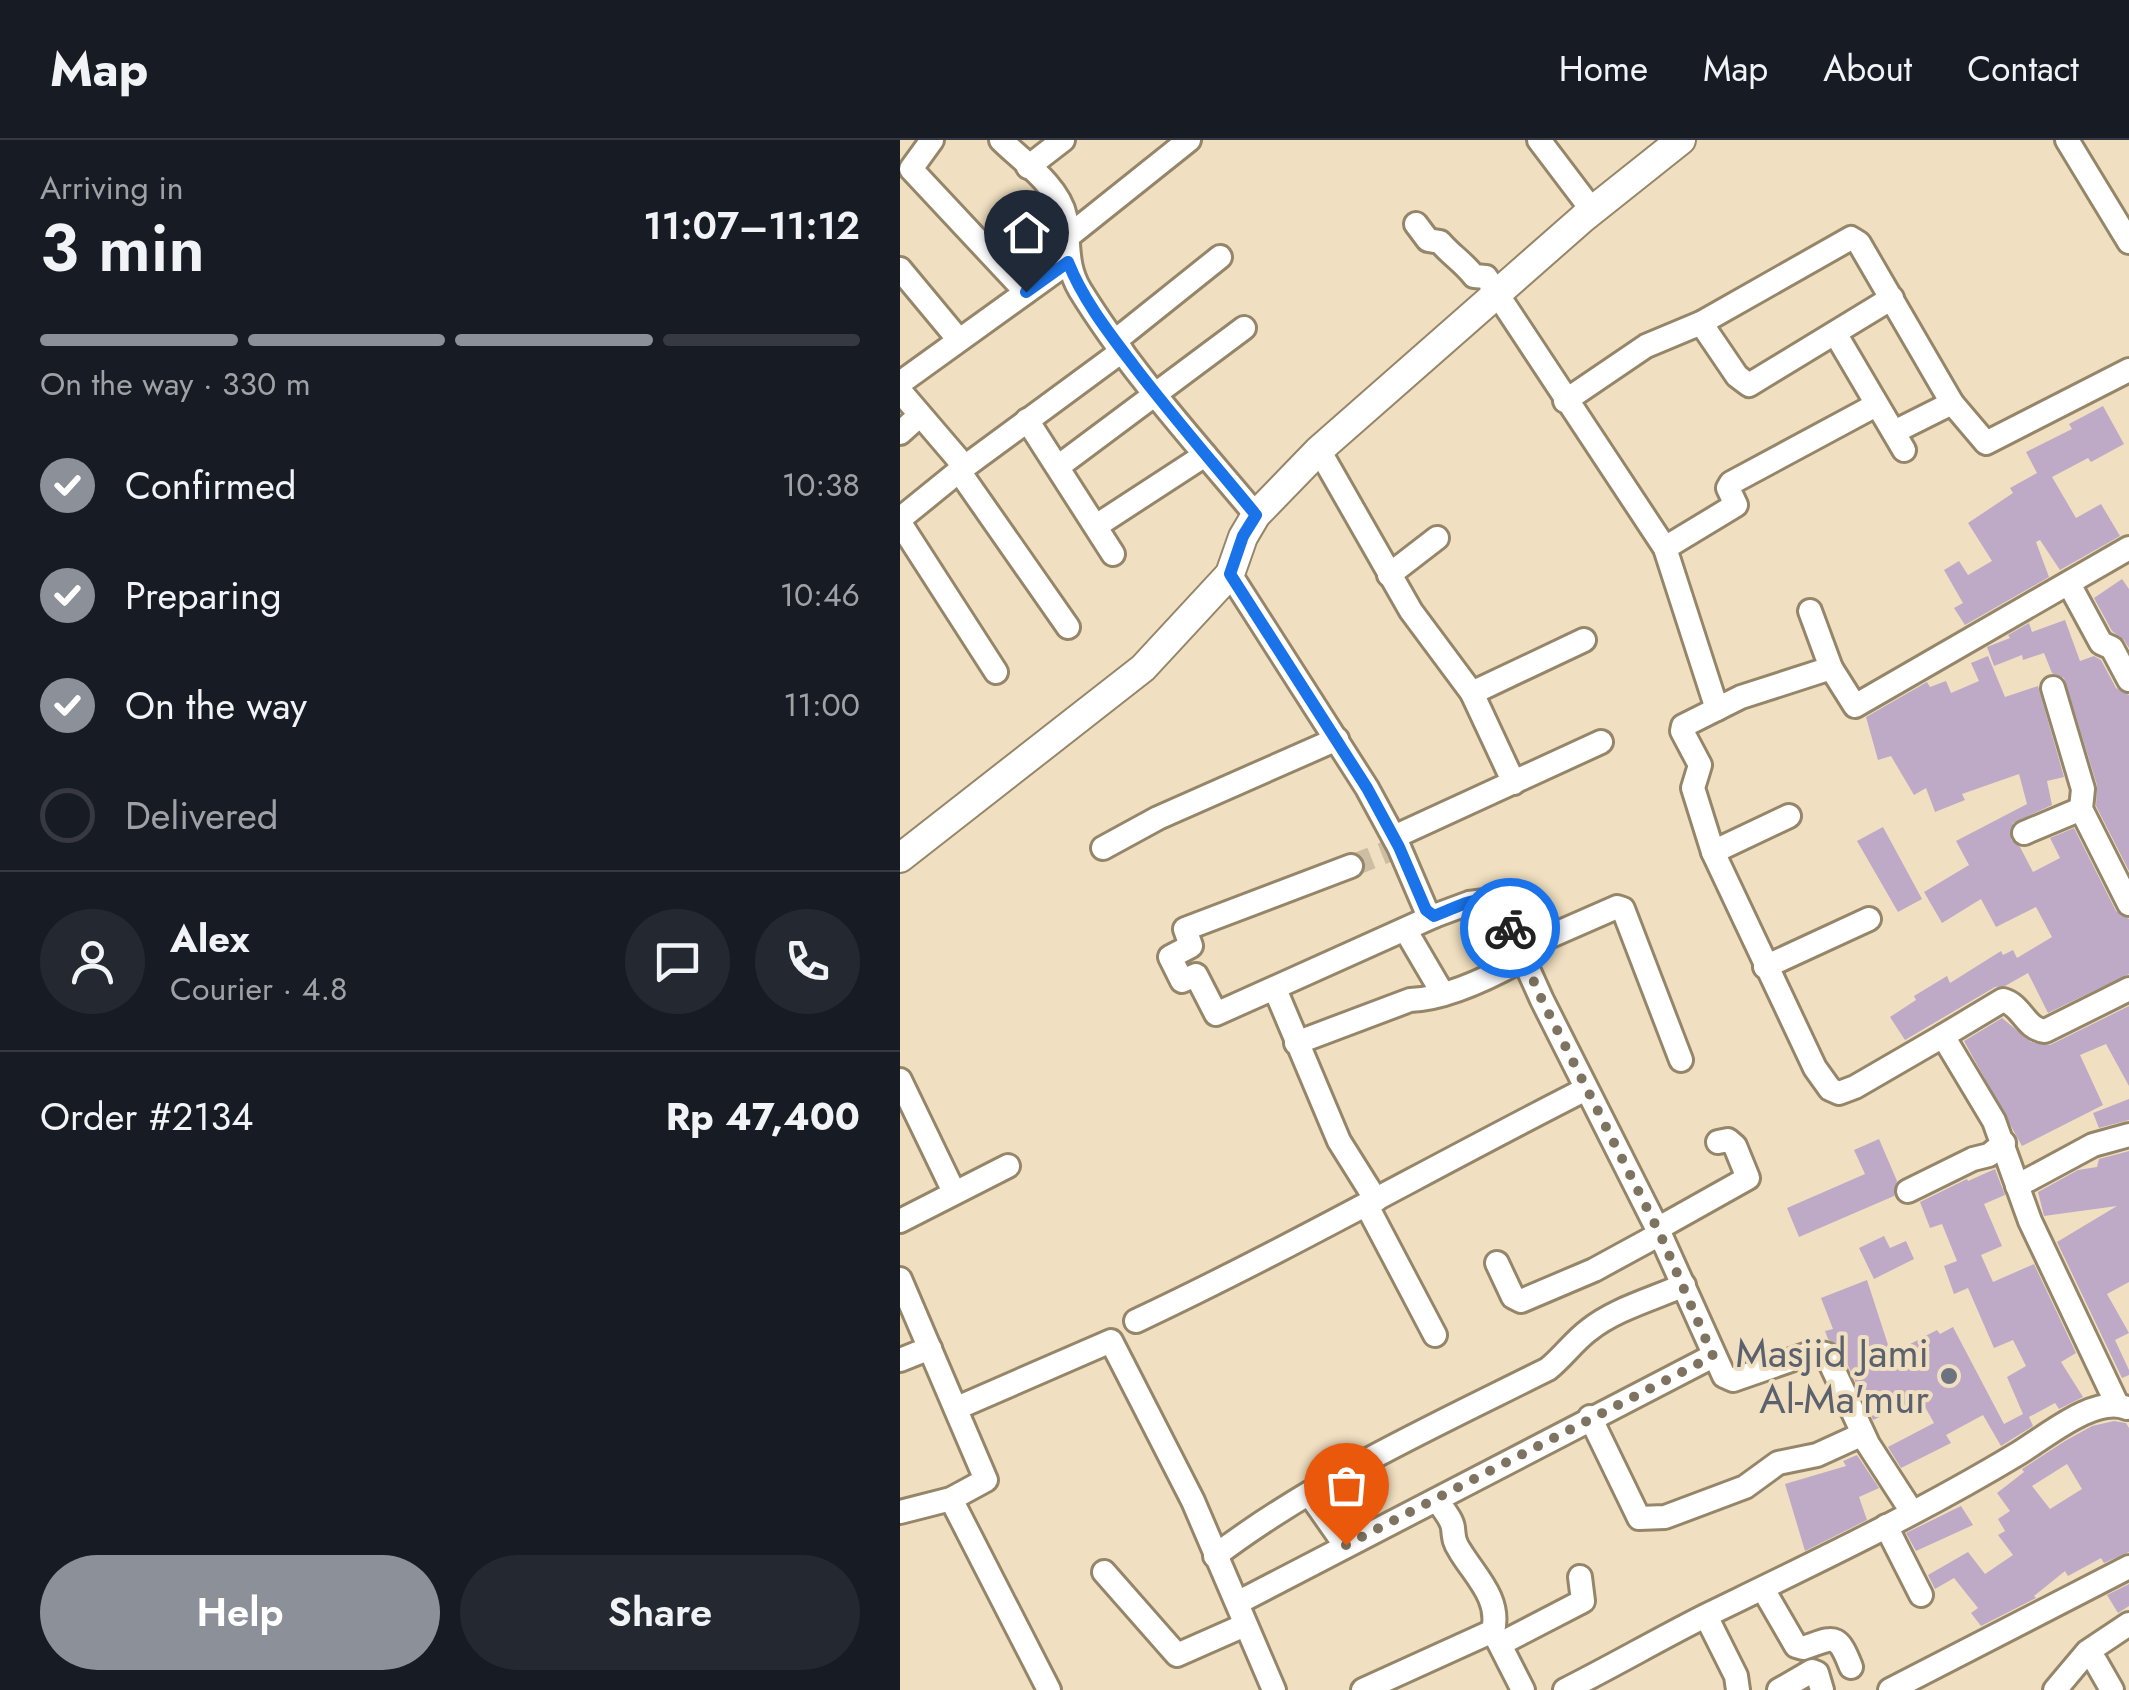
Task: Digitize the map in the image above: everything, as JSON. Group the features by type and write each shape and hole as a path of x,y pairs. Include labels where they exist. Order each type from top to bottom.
{"street":[{"path":"932,140 905,165 1026,292"},
{"path":"1001,140 1048,187 1064,213 1067,251 1076,282 1119,346 1256,515"},
{"path":"1028,167 1064,140"},
{"path":"900,383 1026,292 1188,140"},
{"path":"1540,140 1592,210"},
{"path":"900,858 1143,668 1230,574 1243,536 1256,515 1319,450 1592,210 1682,140"},
{"path":"2067,140 2129,242"},
{"path":"1416,224 1428,240 1440,242 1474,276 1486,277 1666,548 1717,708"},
{"path":"1566,400 1646,346 1701,324 1846,239 1860,243 1952,403 1980,439 1992,443 2129,370"},
{"path":"996,672 900,521 1119,346 1220,257"},
{"path":"900,269 959,340"},
{"path":"1701,324 1741,382 1749,385 1892,298"},
{"path":"1059,466 1244,328"},
{"path":"1834,333 1899,442 1952,403"},
{"path":"900,391 962,469 1068,627"},
{"path":"1666,548 1736,505 1728,488 1731,483 1876,405"},
{"path":"900,433 920,414"},
{"path":"1028,420 1113,554"},
{"path":"1319,450 1411,611 1472,692 1514,783"},
{"path":"1096,526 1205,454"},
{"path":"1389,575 1437,538"},
{"path":"1810,611 1831,668 1855,706 2129,548"},
{"path":"1230,574 1337,739 1426,910 1434,916"},
{"path":"2068,584 2101,642 2112,648 2129,680"},
{"path":"1472,692 1584,640"},
{"path":"1831,668 1717,708 1683,726 1682,732 1700,766 1693,788 1713,852 1765,967 1815,1068 1830,1089 1839,1093 1855,1087 2003,1000 2015,1005 2034,1028 2045,1031 2129,989"},
{"path":"2053,688 2083,789 2081,809 2129,904"},
{"path":"1103,848 1158,818 1337,739"},
{"path":"1395,844 1601,742"},
{"path":"2024,833 2081,809"},
{"path":"1713,852 1789,816"},
{"path":"1350,866 1185,930 1191,946 1170,957 1182,981 1196,975 1216,1014 1468,903 1485,900 1501,909 1659,1231 1724,1376 1733,1380 1821,1351 1832,1364 1864,1434 1912,1512"},
{"path":"1296,1043 1410,1000 1427,1000 1443,994 1617,907 1623,909 1680,1060"},
{"path":"1765,967 1869,919"},
{"path":"1406,931 1443,994"},
{"path":"1275,989 1339,1142 1436,1335"},
{"path":"1565,1690 1886,1526 2096,1407 2125,1407 2030,1221 2004,1142 1943,1036"},
{"path":"900,1080 954,1192"},
{"path":"1136,1321 1372,1203 1406,1181 1586,1089"},
{"path":"2017,1186 2093,1145 2129,1135"},
{"path":"1497,1263 1513,1296 1521,1301 1594,1270 1746,1180 1747,1171 1735,1146 1728,1140 1718,1142"},
{"path":"1908,1191 1988,1154 2004,1142"},
{"path":"900,1221 1008,1166"},
{"path":"900,1279 986,1480 951,1499 900,1512"},
{"path":"1215,1556 1258,1523 1400,1443 1548,1369 1569,1353 1587,1331 1684,1286"},
{"path":"957,1408 1111,1341 1193,1501 1274,1690"},
{"path":"900,1360 930,1348"},
{"path":"1104,1572 1177,1654 1346,1545 1713,1356"},
{"path":"1590,1416 1638,1518 1646,1520 1665,1517 1744,1487 1778,1462 1818,1454 1864,1434"},
{"path":"1310,1495 1346,1545"},
{"path":"951,1499 1048,1690"},
{"path":"1437,1500 1453,1526 1452,1536 1461,1554 1487,1590 1497,1617 1496,1638 1523,1690"},
{"path":"1886,1526 1921,1595"},
{"path":"1890,1690 2129,1567"},
{"path":"1363,1690 1583,1600 1580,1578"},
{"path":"1762,1590 1796,1646 1802,1648 1834,1638 1851,1667"},
{"path":"1706,1616 1736,1676 1738,1690"},
{"path":"2055,1690 2087,1652 2129,1624"},
{"path":"2096,1662 2112,1690"},
{"path":"1780,1690 1812,1671 1817,1673 1822,1690"}],"building":[{"path":"2103,406 2124,444 2052,477 2076,518 2101,504 2120,536 2060,570 2040,540 2036,542 2049,577 1965,625 1954,608 1963,603 1944,570 1959,561 1968,575 1992,561 1968,523 2013,493 2010,488 2037,473 2026,452 2072,429 2069,424"},
{"path":"2122,579 2129,589 2129,648 2112,631 2094,598"},
{"path":"2065,620 2080,661 2094,656 2101,660 2116,688 2129,695 2129,871 2096,806 2097,785 2064,678 2052,673 2044,653 2023,660 2022,655 1994,666 1987,647 2010,638 2008,635 2029,623 2032,632"},
{"path":"1988,656 2005,697 2038,686 2064,777 2047,781 2052,805 2013,823 2011,840 2020,847 2033,872 2060,858 2050,838 2074,828 2116,911 2129,919 2129,974 2048,1013 2028,973 1995,987 1905,1040 1890,1017 1916,1000 1914,996 1947,976 1950,983 2001,951 2003,955 2013,950 2017,958 2052,937 2036,907 1996,927 1981,899 1942,923 1924,892 1969,865 1956,841 2027,804 2019,774 1962,794 1965,800 1935,812 1926,788 1914,795 1891,756 1878,760 1866,717 1927,682 1930,687 1946,681 1951,693 1979,681 1971,663"},
{"path":"1883,827 1922,899 1898,912 1857,841"},
{"path":"2129,1006 2129,1086 2106,1044 2080,1055 2103,1105 2022,1146 1964,1041 2002,1018 2031,1042 2050,1045"},
{"path":"2129,1099 2129,1120 2099,1128 2093,1113"},
{"path":"1879,1139 1897,1181 1894,1196 1799,1237 1787,1208 1865,1174 1854,1150"},
{"path":"2129,1151 2129,1282 2107,1294 2129,1333 2115,1340 2129,1370 2129,1375 2122,1378 2057,1242 2117,1206 2044,1216 2038,1192 2078,1170 2097,1167 2099,1159"},
{"path":"1995,1169 2005,1195 1984,1204 2002,1246 1981,1255 1993,1282 2034,1264 2076,1353 2061,1362 2083,1397 2059,1409 2055,1403 2029,1417 2033,1426 2001,1446 1983,1415 1946,1435 1951,1443 1901,1468 1888,1447 1934,1423 1920,1398 1873,1420 1840,1348 1828,1339 1825,1331 1833,1329 1821,1298 1867,1280 1891,1354 1937,1330 1940,1334 1953,1327 2004,1424 2023,1414 2007,1377 2026,1366 2013,1340 1994,1348 1968,1288 1954,1294 1944,1266 1957,1261 1942,1224 1930,1228 1920,1202"},
{"path":"1884,1236 1890,1248 1906,1241 1914,1259 1874,1279 1859,1248"},
{"path":"2114,1421 2126,1423 2129,1428 2129,1552 2104,1563 2101,1558 2068,1576 2065,1571 2036,1598 1981,1626 1971,1613 1978,1608 1954,1578 1935,1589 1928,1575 1968,1552 1985,1574 2013,1555 1998,1535 2005,1531 1998,1519 2010,1511 1997,1493 2024,1472 2022,1469 2092,1426","holes":["2067,1464 2082,1489 2050,1509 2032,1486"]},
{"path":"1857,1455 1879,1488 1859,1497 1867,1520 1805,1551 1785,1484 1846,1466 1843,1461"},
{"path":"1961,1506 1973,1525 1916,1551 1906,1533"},
{"path":"2129,1584 2129,1606 2118,1613 2107,1595"}],"tunnel":[{"path":"1351,866 1394,849"}],"way so far":[{"path":"1346,1545 1713,1356 1660,1234 1510,928"}],"place":[{"name":"Masjid Jami Al-Ma'mur","path":"1949,1376"}],"route":[{"path":"1026,292 1068,262 1086,300 1122,351 1256,515 1243,536 1230,574 1367,788 1399,847 1426,910 1434,916 1485,900 1501,909 1510,928"}]}
